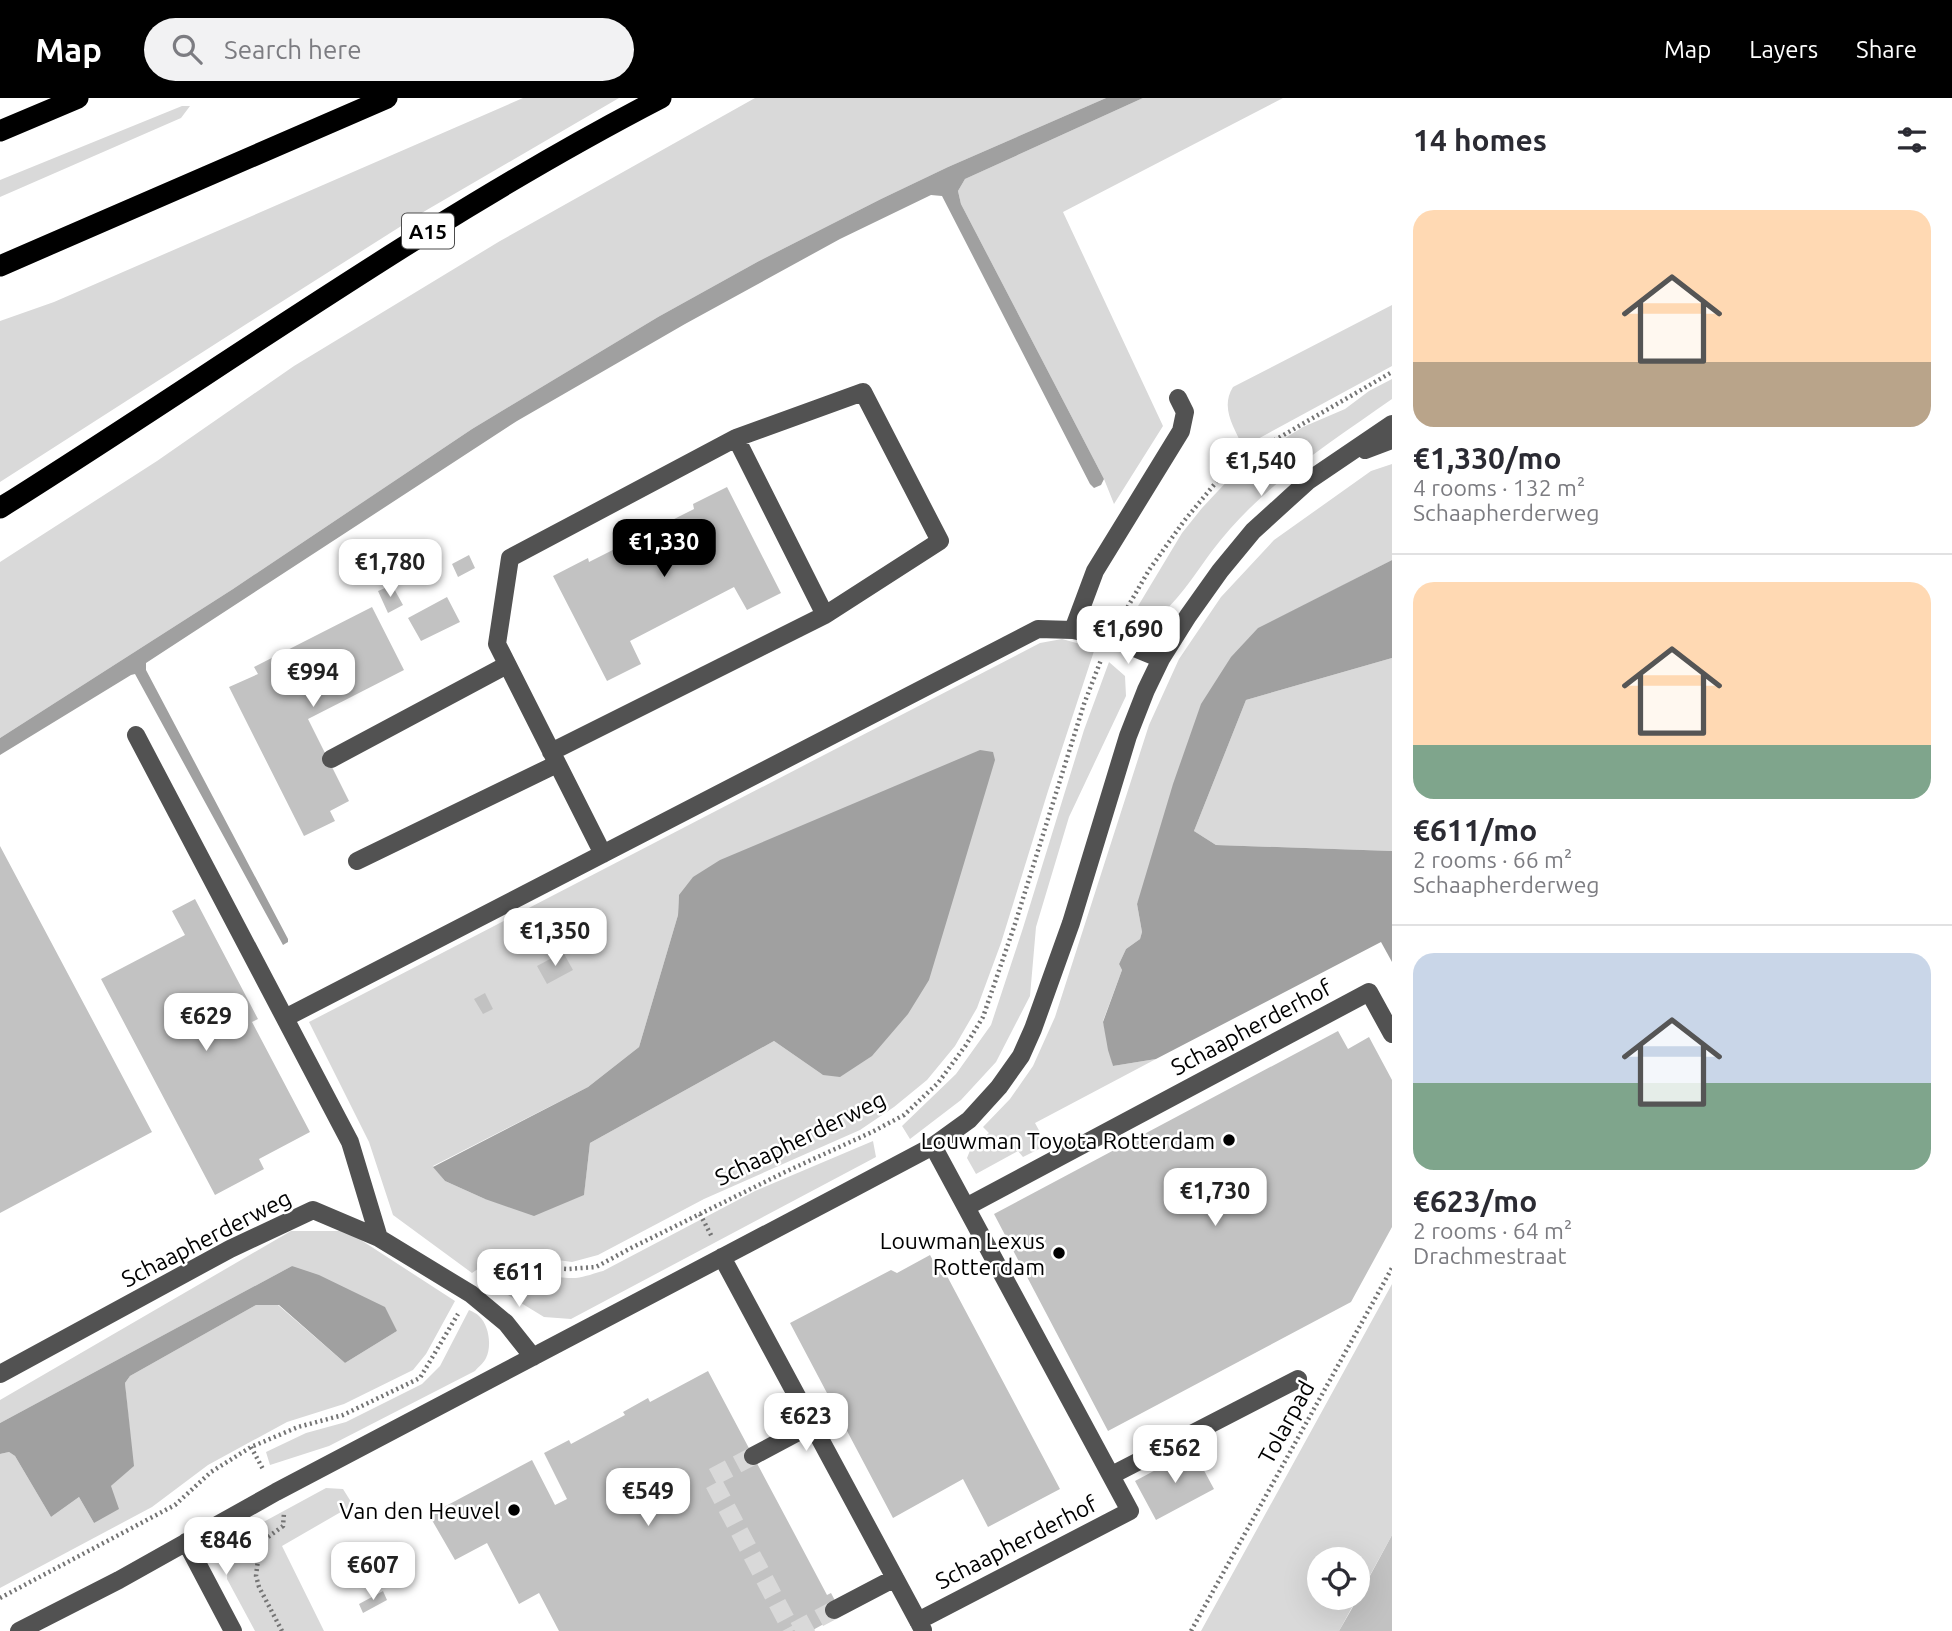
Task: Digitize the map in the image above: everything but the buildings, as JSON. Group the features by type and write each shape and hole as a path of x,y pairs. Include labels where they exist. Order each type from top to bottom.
{"highway":[{"path":"0,131 78,98"},
{"path":"0,266 387,98"},
{"name":"A15","path":"0,508 405,246 550,158 662,98"}],"street":[{"path":"357,861 554,758 825,615 940,541 863,392 736,438 510,558 497,644 507,665 554,758 603,854"},
{"path":"1073,630 1095,571 1181,431 1185,412 1178,398"},
{"path":"19,1631 119,1580 275,1492 933,1146 969,1120 999,1087 1021,1056 1033,1028 1070,923 1128,736 1161,659 1220,571 1253,531 1308,481 1392,424"},
{"path":"736,438 825,615"},
{"path":"1336,461 1392,440"},
{"path":"285,1018 1038,629 1073,630 1110,638 1161,659"},
{"path":"331,759 507,665"},
{"path":"136,735 350,1142 379,1238"},
{"name":"Schaapherderhof","path":"966,1207 1369,992 1392,1034"},
{"name":"Schaapherderhof","path":"920,1626 1130,1511 933,1146"},
{"name":"Schaapherderweg","path":"0,1374 230,1250 313,1210 379,1238 471,1294 506,1323 533,1357"},
{"path":"722,1256 920,1626"},
{"path":"1112,1475 1297,1378"},
{"path":"753,1456 813,1424"},
{"path":"186,1542 233,1631"},
{"path":"834,1610 895,1578"}],"path":[{"name":"Schaapherderweg","path":"0,1598 175,1505 211,1472 251,1447 298,1427 343,1415 420,1378 481,1278 493,1267 596,1267 904,1115 939,1083 983,1017 1084,704 1110,638 1149,570 1218,480 1268,444 1392,372"},
{"name":"Tolarpad","path":"1191,1631 1392,1268"},
{"path":"251,1447 285,1511 283,1526 260,1543 256,1576 282,1631"}],"shaded area":[{"path":"523,98 619,98 425,211 0,482 0,321 54,302"},
{"path":"755,98 1106,98 881,199 759,261 658,317 472,429 233,589 0,738 0,562 157,461 294,366 500,241"},
{"path":"1106,98 1143,98 965,179 958,191 961,204 1104,479 1101,485 1094,488 1090,484 942,196 931,195 840,239 517,421 146,663 146,670 288,942 283,945 135,674 0,755 0,738 233,589 472,429 658,317 759,261 881,199"},
{"path":"1143,98 1283,98 1063,212 1163,426 1114,504 1104,479 961,204 958,191 965,179"},
{"path":"182,106 190,106 181,118 0,197 0,180"},
{"path":"1392,305 1392,366 1243,447 1228,410 1229,395 1233,387"},
{"path":"1392,379 1392,399 1296,468 1251,507 1168,607 1150,620 1132,623 1129,621 1182,533 1232,476 1303,427 1345,409 1369,391"},
{"path":"1392,464 1392,560 1258,629 1137,904 1142,932 1140,939 1126,949 1119,964 1122,970 1103,1021 1113,1066 1156,1059 1035,1123 1047,1145 1023,1157 1018,1151 976,1174 967,1158 971,1148 989,1133 983,1127 1010,1099 1033,1066 1055,1017 1149,725 1179,659 1221,597 1274,540 1371,471"},
{"path":"1392,560 1392,658 1246,700 1194,831 1216,845 1392,851 1392,962 1381,942 1156,1059 1113,1066 1103,1022 1122,970 1119,964 1126,949 1140,939 1142,932 1137,904 1173,784 1201,704 1231,657 1258,628"},
{"path":"1062,639 1095,648 1001,943 977,1008 955,1046 927,1080 860,1130 704,1199 598,1255 572,1262 551,1259 501,1259 488,1262 472,1273 393,1215 369,1142 309,1022 1040,643","holes":["679,895 823,1075 774,1041 590,1143 584,1194 485,1199 445,1181 433,1166 588,1087 639,1047 678,915"]},
{"path":"1392,658 1392,851 1216,845 1194,831 1246,700"},
{"path":"1109,662 1125,676 1126,696 1069,817 1036,927 1030,996 996,1062 961,1100 910,1139 902,1126 956,1074 991,1025 1084,730"},
{"path":"980,750 993,752 995,760 929,980 908,1014 872,1056 840,1077 823,1075 774,1041 590,1143 584,1195 534,1216 485,1199 445,1181 433,1167 588,1087 639,1047 678,915 679,895 693,877 720,860"},
{"path":"873,1141 876,1157 571,1319 544,1317 490,1284 507,1275 576,1278 603,1271 755,1191"},
{"path":"291,1231 347,1231 455,1301 426,1354 413,1370 344,1404 287,1422 208,1465 152,1507 0,1588 0,1454 9,1452 15,1456 51,1517 79,1497 94,1523 111,1486 133,1466 125,1383 130,1376 256,1305 278,1305 345,1363 397,1331 292,1266 0,1423 0,1400"},
{"path":"292,1266 319,1275 385,1307 397,1331 345,1363 279,1305 256,1305 130,1376 125,1383 134,1466 111,1486 119,1509 94,1523 79,1497 51,1517 15,1456 9,1452 0,1454 0,1423"},
{"path":"1392,1284 1392,1535 1370,1575 1370,1547 1307,1547 1307,1610 1350,1610 1339,1631 1201,1631"},
{"path":"469,1310 482,1320 489,1336 486,1358 475,1371 329,1446 270,1465 266,1452 306,1433 346,1422 422,1384 440,1366"},
{"path":"326,1488 343,1489 353,1505 282,1546 324,1631 255,1631 227,1579 228,1554 245,1532"}],"tunnel":[{"path":"753,1456 711,1478 792,1631"},
{"path":"795,1631 834,1610"}],"place":[{"name":"Louwman Toyota Rotterdam","path":"1229,1140"},
{"name":"Louwman Lexus Rotterdam","path":"1059,1253"},
{"name":"Van den Heuvel","path":"514,1510"}]}
